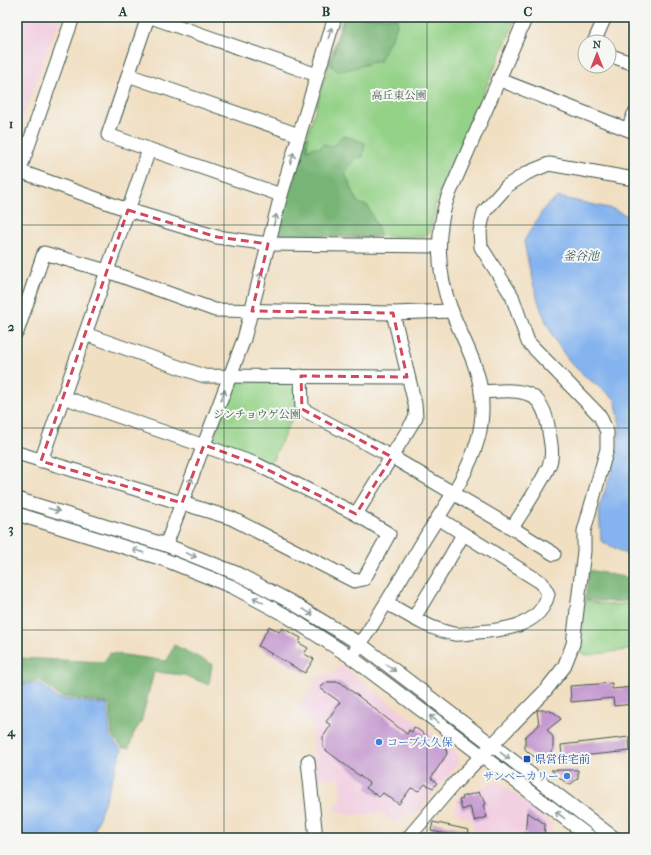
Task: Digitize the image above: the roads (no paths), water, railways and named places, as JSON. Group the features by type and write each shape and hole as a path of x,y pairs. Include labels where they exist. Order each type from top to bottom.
{"street":[{"path":"73,17 18,175 217,237 268,244 438,246"},
{"path":"148,17 108,134 149,150 281,195"},
{"path":"152,17 317,75"},
{"path":"166,545 244,339 281,195 334,17"},
{"path":"351,657 387,603 453,494 465,472 478,439 481,418 481,392 476,368 452,311 442,278 438,246 441,219 448,199 526,17"},
{"path":"598,34 605,17"},
{"path":"617,58 634,64"},
{"path":"128,76 299,134"},
{"path":"500,80 631,130 634,114"},
{"path":"41,461 149,150"},
{"path":"408,838 480,756 545,691 564,667 573,644 584,551 584,531 607,449 607,432 600,416 528,342 512,296 481,248 480,231 484,212 507,186 527,173 549,164 634,179"},
{"path":"17,332 44,253 107,272 215,310 393,313 452,311"},
{"path":"356,514 416,417 415,404 407,377 393,313"},
{"path":"85,334 204,376 407,377"},
{"path":"301,376 302,409 392,457 554,554"},
{"path":"481,392 517,390 535,396 547,414 552,451 549,467 512,528"},
{"path":"17,453 232,518 354,581 364,579 389,534 356,514 256,464 63,397"},
{"path":"17,499 166,545 236,573 291,602 360,644 491,746 614,838"},
{"path":"17,514 163,559 233,587 287,616 351,657 480,756 591,838"},
{"path":"387,603 432,628 455,634 498,630 521,624 538,615 546,604 548,594 542,583 438,518"},
{"path":"414,618 432,586 444,569 463,534"},
{"path":"308,761 316,838"}],"water":[{"name":"釜谷池","path":"558,197 613,209 634,219 634,556 628,555 601,541 599,508 617,456 620,424 615,399 576,368 556,341 541,309 527,258 524,241 545,207"},
{"path":"40,683 57,698 108,705 110,737 122,750 92,838 17,838 17,685"}],"place":[{"name":"コープ大久保","path":"379,742"},
{"name":"県営住宅前","path":"527,759"},
{"name":"サンベーカリー","path":"567,776"}],"park label":[{"name":"高丘東公園","path":"399,95"},
{"name":"ジンチョウゲ公園","path":"257,414"}]}
